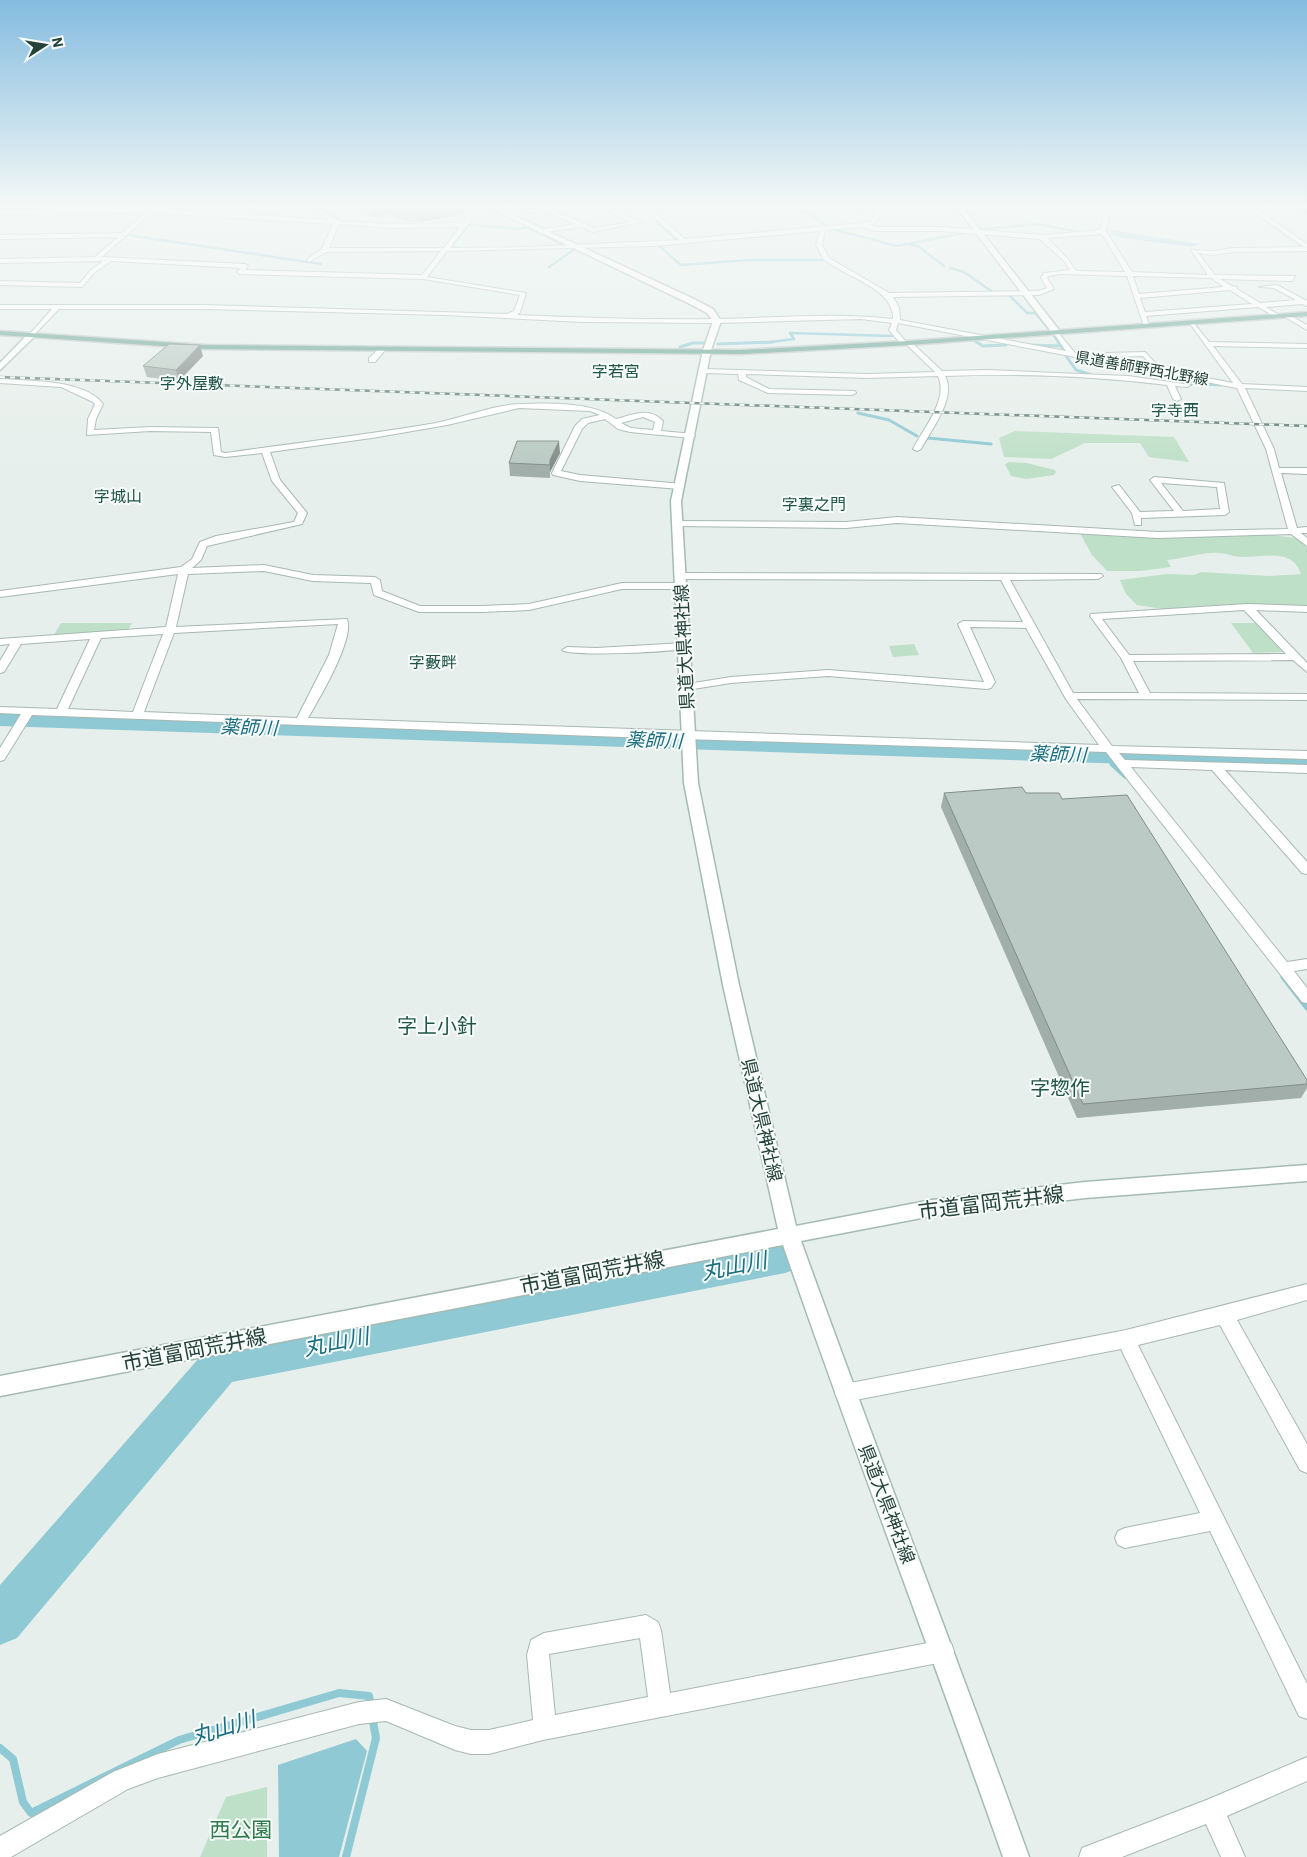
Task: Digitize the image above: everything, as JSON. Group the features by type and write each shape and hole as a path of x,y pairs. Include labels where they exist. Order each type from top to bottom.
{"main road":[{"path":"678,295 710,311 717,321"},
{"path":"1026,295 1056,332"},
{"path":"0,333 206,348 790,350 1307,314"},
{"name":"県道大県神社線","path":"717,321 707,350 691,436 676,501 691,782 731,985 789,1234 845,1393 943,1651 1016,1857"},
{"path":"0,368 32,336"},
{"name":"市道富岡荒井線","path":"0,1386 932,1208 1085,1190 1307,1173"}],"street":[{"path":"506,317 517,312 524,295"},
{"path":"888,295 935,295"},
{"path":"888,295 896,306 896,321 892,333 939,372 944,393 943,400 925,430 917,449"},
{"path":"1146,325 1136,296 1153,295"},
{"path":"1192,295 1196,298"},
{"path":"1243,295 1259,305 1307,328"},
{"path":"1290,295 1305,303"},
{"path":"1204,303 1230,319"},
{"path":"1142,314 1305,303"},
{"name":"県道善師野西北野線","path":"0,307 410,312 506,317 717,321 847,317 896,321 1240,386 1307,389"},
{"path":"32,336 57,307"},
{"path":"1190,322 1240,386 1265,435 1294,531 1307,543"},
{"path":"1056,332 1073,355"},
{"path":"1207,344 1307,346"},
{"path":"372,360 382,349"},
{"path":"1115,363 1107,355 1145,354 1158,368 1154,370"},
{"path":"704,371 849,375 939,372 1120,378 1170,383 1240,386"},
{"path":"742,373 742,378 768,391 852,396 849,375"},
{"path":"0,381 62,385 96,400 99,404 92,419 90,433 150,429 215,430 217,453 225,455 266,451 415,429 511,406 591,408 630,430 691,436"},
{"path":"1170,383 1177,399"},
{"path":"656,433 659,421 650,416 585,421 578,428 556,473 580,478 680,486"},
{"path":"138,714 170,630 184,570 196,560 200,548 208,541 258,533 296,524 303,513 276,482 266,451"},
{"path":"1276,470 1307,471"},
{"path":"1136,515 1180,514 1225,512 1222,485 1154,480 1180,514"},
{"path":"1116,487 1136,515 1145,534"},
{"path":"677,524 846,525 897,520 1145,534 1307,530"},
{"path":"0,594 184,570 195,572 264,568 313,578 375,580 377,593 419,609 529,607 617,587 680,581 1098,576"},
{"path":"1004,577 1070,696 1106,748 1122,763 1307,998"},
{"path":"1146,696 1126,658 1095,616 1247,607 1307,609"},
{"path":"1247,607 1307,669"},
{"path":"0,642 96,637 170,630 343,621 344,631 302,720"},
{"path":"687,687 747,678 828,673 987,686 990,682 962,624 1031,625"},
{"path":"61,712 96,637"},
{"path":"0,670 17,641"},
{"path":"567,650 596,651 684,646"},
{"path":"1126,658 1296,657"},
{"path":"1070,696 1307,698"},
{"path":"0,710 27,713 138,714 622,734 690,742 1106,748 1307,755"},
{"path":"0,757 27,713"},
{"path":"1122,763 1307,769"},
{"path":"1216,767 1307,870"},
{"path":"1284,968 1307,964"},
{"path":"845,1393 1126,1340 1307,1292"},
{"path":"1224,1315 1307,1463"},
{"path":"1126,1340 1307,1708"},
{"path":"1125,1538 1215,1520"},
{"path":"545,1729 538,1655 539,1648 544,1644 646,1626 650,1630 662,1706"},
{"path":"0,1850 121,1780 158,1766 359,1713 386,1710 455,1738 471,1742 489,1742 545,1729 943,1651"},
{"path":"1091,1857 1212,1810 1307,1769"},
{"path":"1212,1810 1233,1857"}],"green space":[{"path":"1015,431 1174,437 1189,462 1149,457 1140,443 1085,443 1051,459 1004,457 999,438"},
{"path":"1009,462 1027,463 1055,470 1056,472 1054,475 1026,479 1011,476 1005,464"},
{"path":"1080,533 1167,537 1271,535 1297,538 1307,548 1307,606 1232,605 1169,610 1137,605 1126,594 1120,580 1167,574 1194,575 1201,572 1269,576 1301,574 1291,560 1283,557 1240,557 1216,553 1167,560 1171,567 1140,571 1107,571 1092,555"},
{"path":"61,623 132,623 126,633 53,636"},
{"path":"1231,623 1257,623 1282,652 1253,653"},
{"path":"914,644 919,655 893,657 889,646"},
{"name":"西公園","path":"267,1787 267,1857 200,1857 226,1797"}],"water":[{"path":"356,1739 367,1751 339,1857 279,1857 278,1765"}],"building":[{"path":"169,344 200,345 176,370 143,366"},
{"path":"517,441 559,441 550,460 550,465 509,463"},
{"path":"1022,787 1026,793 1059,793 1062,799 1127,795 1307,1080 1307,1084 1083,1104 944,793"}],"waterway":[{"path":"1006,295 1010,296 1027,313 1035,313 1050,330"},
{"path":"770,342 794,339 790,333 892,336"},
{"path":"1054,336 1059,343"},
{"path":"718,344 770,342"},
{"path":"763,343 770,342"},
{"path":"976,342 983,346 1006,345"},
{"path":"1058,342 1061,346"},
{"path":"680,347 693,343 705,343"},
{"path":"1029,345 1061,346"},
{"path":"1061,346 1064,351"},
{"path":"1066,356 1076,370 1098,377"},
{"path":"1167,382 1221,385"},
{"path":"858,413 889,420 917,436"},
{"path":"928,438 991,444"},
{"name":"薬師川","path":"0,719 1307,762"},
{"path":"1112,764 1125,776"},
{"path":"1283,977 1307,1008"},
{"name":"丸山川","path":"0,1621 220,1364 785,1256"},
{"name":"丸山川","path":"0,1748 13,1759 23,1802 31,1813 179,1740 339,1693 369,1696 371,1706"},
{"name":"丸山川","path":"346,1857 376,1738 372,1716"}],"railway":[{"path":"0,377 1307,426"}],"district":[{"name":"字若宮","path":"616,371"},
{"name":"字外屋敷","path":"192,383"},
{"name":"字寺西","path":"1175,410"},
{"name":"字城山","path":"118,496"},
{"name":"字裏之門","path":"814,504"},
{"name":"字藪畔","path":"433,662"},
{"name":"字上小針","path":"437,1025"},
{"name":"字惣作","path":"1060,1087"}]}
